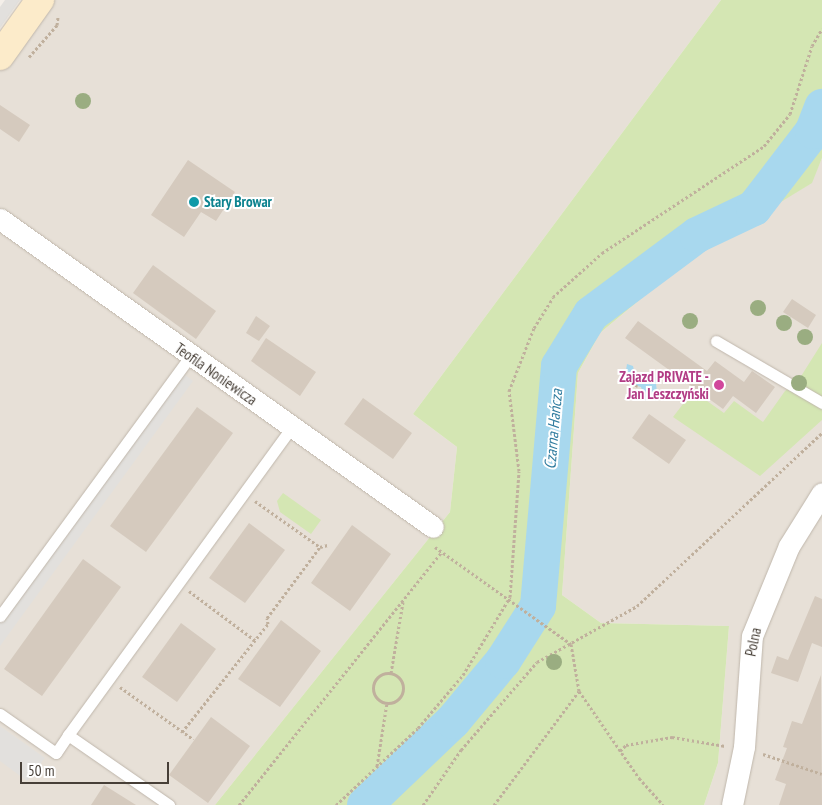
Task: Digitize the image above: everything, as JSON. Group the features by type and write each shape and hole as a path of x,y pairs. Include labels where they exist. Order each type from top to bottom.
{"main road":[{"path":"0,56 40,0"}],"street":[{"name":"Teofila Noniewicza","path":"0,219 292,428 433,536"},
{"name":"Polna","path":"732,805 737,747 752,636 789,546 822,493"}],"lane":[{"path":"716,341 822,403"},
{"path":"0,616 190,356"},
{"path":"0,714 56,753 292,428"},
{"path":"68,735 169,805"}],"path":[{"path":"336,805 376,767 463,675 510,597 519,471 510,391 534,328 553,297 602,253 764,146 790,114 812,46 822,29"},
{"path":"636,387 637,373"},
{"path":"423,805 461,750 537,662 636,606 822,433"},
{"path":"244,493 320,547"},
{"path":"433,536 442,552 510,597 571,644 579,692 620,751 664,805"},
{"path":"182,732 256,641 320,547 328,545"},
{"path":"239,805 442,552"},
{"path":"178,583 256,641"},
{"path":"391,673 382,674 373,686 378,699 386,703 396,701 404,688 391,673 402,602"},
{"path":"109,679 193,739"},
{"path":"494,805 579,692"},
{"path":"376,767 386,703"},
{"path":"620,751 626,745 672,737 737,747 822,774"}],"shaded area":[{"path":"5,0 20,0 0,28 0,7"},
{"path":"25,0 721,0 413,414 457,447 450,512 215,805 0,805 0,34"},
{"path":"822,158 822,805 704,805 718,763 729,626 601,623 562,595 578,373 600,333 692,256 811,183"},
{"path":"179,370 193,381 0,646 0,622"},
{"path":"0,726 45,758 27,781 0,761"}],"green space":[{"path":"721,0 822,0 822,158 812,183 692,256 600,333 578,373 562,595 601,623 729,626 718,763 704,805 215,805 450,512 457,447 413,414"},
{"path":"822,343 822,420 760,476 673,417 693,391 724,413 734,401 763,422 785,391 798,381"},
{"path":"283,493 321,520 311,534 280,512 277,501"}],"water":[{"path":"627,364 633,366 635,375 655,375 657,392 652,401 645,400 641,387 624,382"}],"building":[{"path":"0,105 30,125 19,142 0,129"},
{"name":"Stary Browar","path":"188,160 235,192 216,221 201,212 184,237 151,215"},
{"path":"153,265 216,311 196,339 133,293"},
{"path":"792,299 816,315 808,328 783,312"},
{"path":"256,316 270,326 259,341 246,333"},
{"path":"638,321 707,371 715,361 744,382 752,371 775,387 756,413 733,396 723,409 625,338"},
{"path":"266,338 316,372 300,396 251,361"},
{"path":"363,398 412,433 393,459 344,424"},
{"path":"197,407 233,433 146,552 110,526"},
{"path":"649,414 686,440 669,464 632,438"},
{"path":"249,523 285,550 245,603 209,578"},
{"path":"352,525 391,554 350,611 311,583"},
{"path":"83,559 121,587 42,696 4,669"},
{"path":"815,596 822,599 822,647 812,643 798,682 771,673 777,656 788,660"},
{"path":"281,620 321,651 280,707 238,679"},
{"path":"181,623 216,649 177,702 142,677"},
{"path":"821,675 822,805 779,805 786,784 775,780 787,748 783,747 792,721 802,724"},
{"path":"211,717 250,746 208,803 169,775"},
{"path":"104,785 136,805 91,805"}],"waterway":[{"name":"Czarna Hańcza","path":"365,805 453,721 503,661 538,606 559,366 591,314 697,235 754,208 813,131 822,107"}],"place":[{"name":"Stary Browar","path":"194,202"},
{"name":"Zajazd PRIVATE - Jan Leszczyński","path":"719,385"}]}
